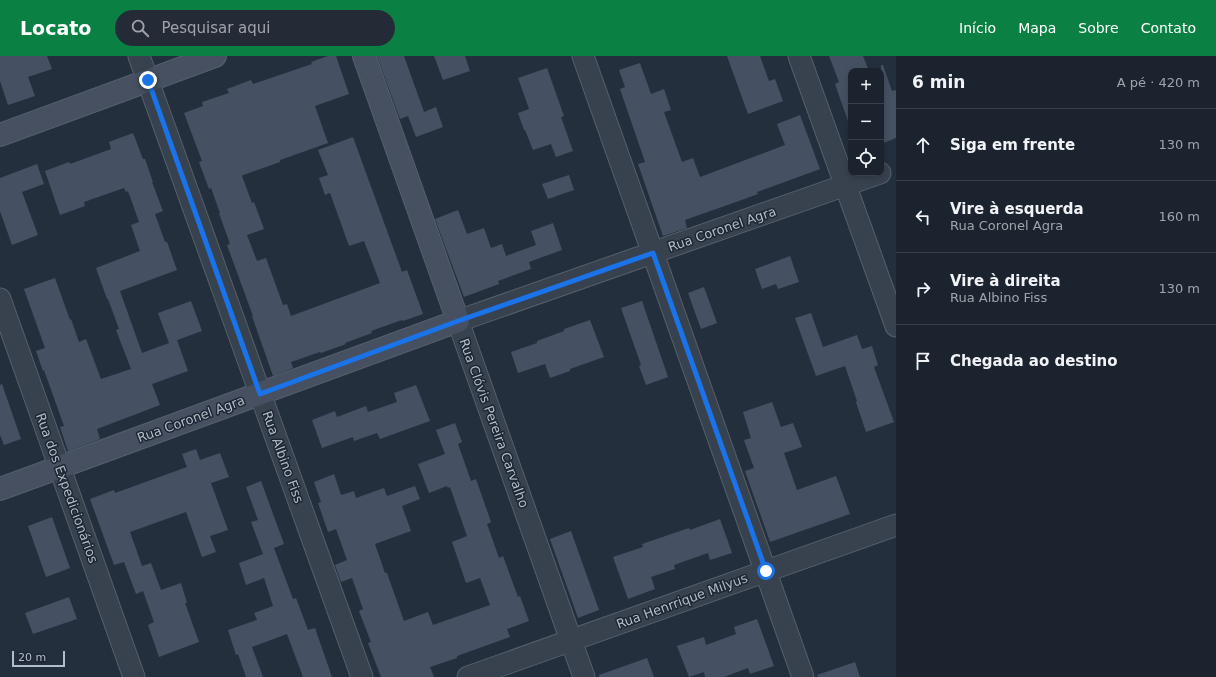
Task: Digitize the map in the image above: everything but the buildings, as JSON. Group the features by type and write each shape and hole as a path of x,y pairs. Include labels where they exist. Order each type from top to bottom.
{"street":[{"name":"Rua Albino Fiss","path":"139,56 362,677"},
{"path":"0,134 215,56"},
{"name":"Rua Clóvis Pereira Carvalho","path":"364,56 584,677"},
{"path":"583,56 803,677"},
{"path":"799,56 896,326"},
{"name":"Rua Coronel Agra","path":"884,172 896,167"},
{"name":"Rua Coronel Agra","path":"0,488 458,321 871,176"},
{"name":"Rua dos Expedicionários","path":"0,299 134,677"},
{"name":"Rua Henrrique Milyus","path":"468,677 896,524"}],"route":[{"path":"148,80 260,394 458,321 653,253 766,571"}]}
